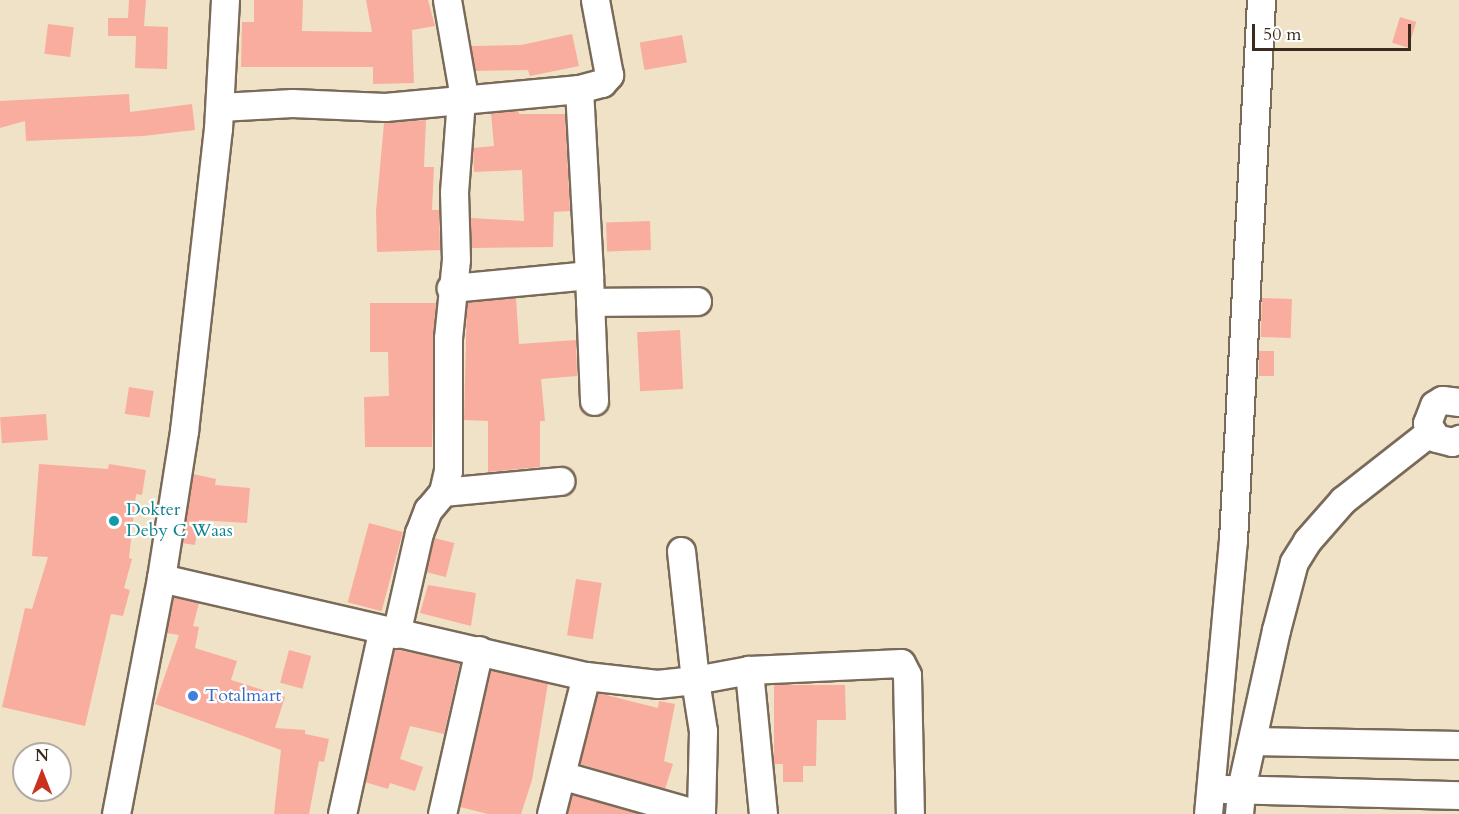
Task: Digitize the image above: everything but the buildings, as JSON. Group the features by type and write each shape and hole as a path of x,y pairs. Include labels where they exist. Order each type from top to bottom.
{"street":[{"path":"116,814 161,578 184,430 220,107 225,0"},
{"path":"344,814 389,633 428,510 443,492 448,471 451,288 456,259 453,192 459,100 462,86 447,0"},
{"path":"220,107 291,103 386,107 579,89 602,83 609,75 595,0"},
{"path":"1261,0 1233,540 1208,802 1459,795"},
{"path":"579,89 594,401"},
{"path":"451,288 589,275"},
{"path":"590,302 697,301"},
{"path":"1459,402 1442,400 1428,413 1430,432 1444,442 1459,439"},
{"path":"1240,801 1284,592 1294,562 1307,541 1342,500 1430,432"},
{"path":"443,492 560,481"},
{"path":"564,776 699,814 703,731 681,551"},
{"path":"161,578 389,633 479,650 586,676 657,684 749,670 900,663 907,675 910,814"},
{"path":"442,814 479,650"},
{"path":"749,670 763,814"},
{"path":"551,814 564,776 586,676"},
{"path":"1252,741 1459,745"}],"place":[{"name":"Dokter Deby C Waas","path":"114,521"},
{"name":"Totalmart","path":"193,696"}]}
